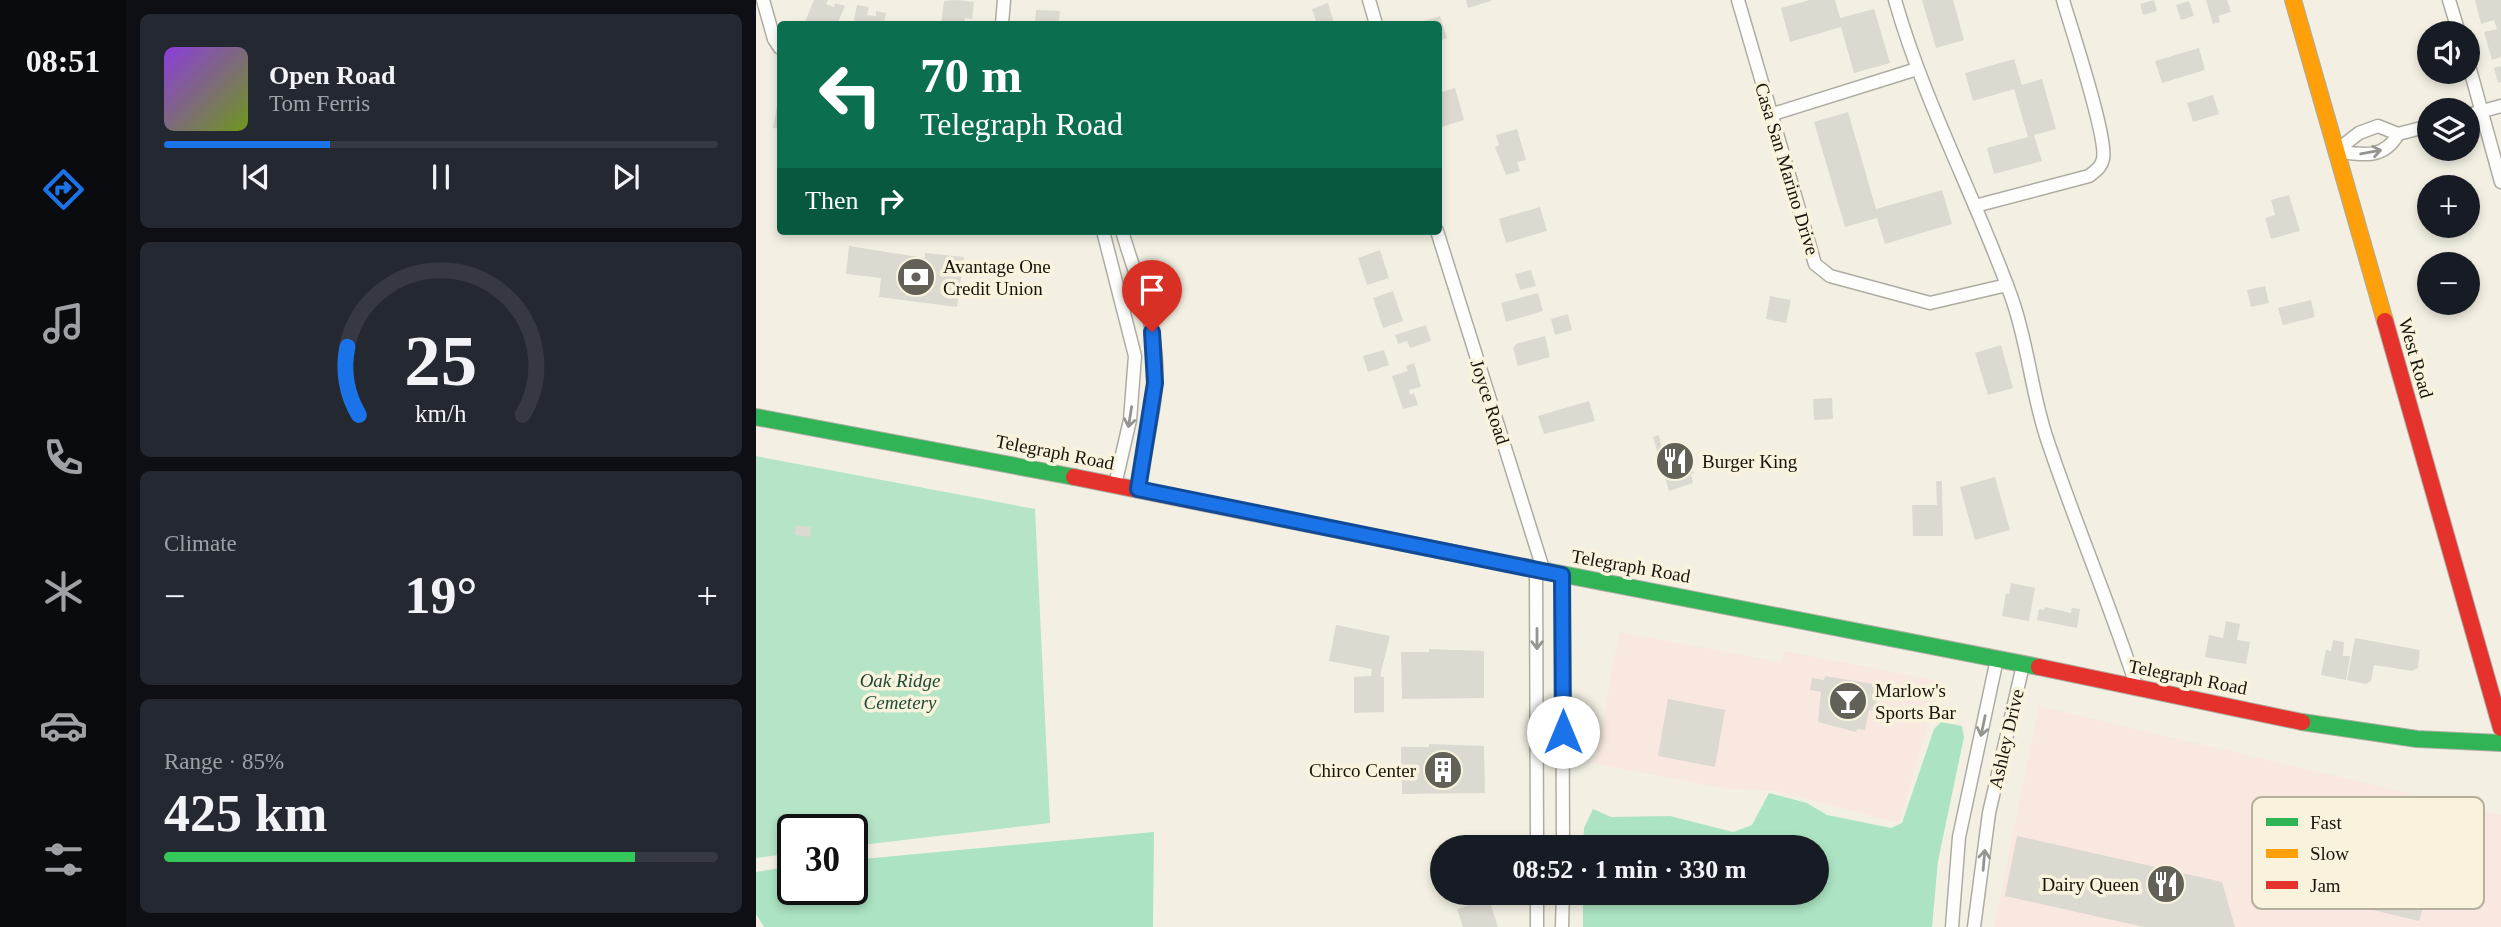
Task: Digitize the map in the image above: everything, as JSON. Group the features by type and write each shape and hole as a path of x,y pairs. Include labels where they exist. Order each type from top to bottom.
{"main road":[{"name":"West Road","path":"2293,0 2501,728"},
{"name":"Telegraph Road","path":"756,417 1138,489 1540,571 2382,735 2501,744"}],"street":[{"path":"763,0 777,44"},
{"path":"1002,21 1004,0"},
{"path":"1369,0 1376,21"},
{"name":"Casa San Marino Drive","path":"1738,0 1809,253 1822,271 1930,303 2007,285"},
{"path":"1895,0 1917,69 2007,285 2026,343 2034,394 2046,438 2137,688"},
{"path":"1976,206 2089,176 2098,169 2103,160 2101,136 2063,0"},
{"path":"2449,0 2455,21"},
{"path":"1770,115 1917,69"},
{"path":"2474,84 2501,182"},
{"path":"2482,111 2501,106"},
{"path":"2336,151 2358,133 2378,126 2398,134 2417,129"},
{"path":"2336,151 2376,154 2391,146 2398,134"},
{"path":"1105,235 1133,339 1135,382 1115,485"},
{"path":"1123,235 1152,332 1155,383 1138,489"},
{"name":"Joyce Road","path":"1438,235 1540,571 1537,835"},
{"path":"1135,382 1155,383"},
{"path":"1562,575 1563,835"},
{"name":"Ashley Drive","path":"1952,927 1956,859 1997,659"},
{"name":"Ashley Drive","path":"1974,927 1989,813 2023,664"},
{"path":"1537,757 1563,758"},
{"name":"Ashley Drive","path":"1966,808 1989,813"},
{"path":"1537,905 1537,927"},
{"path":"1563,905 1563,927"}],"shaded area":[{"path":"1619,632 1781,662 1784,651 1941,681 1899,823 1776,791 1729,789 1595,764"},
{"path":"2039,706 2425,797 2252,797 2252,909 2484,909 2484,811 2501,815 2501,927 1994,927"}],"green space":[{"name":"Oak Ridge Cemetery","path":"756,456 1035,509 1050,823 868,844 868,814 777,814 777,855 756,858"},
{"path":"1941,722 1962,726 1964,737 1938,861 1932,927 1583,927 1583,905 1829,905 1829,835 1584,835 1584,828 1593,809 1611,817 1670,816 1733,832 1752,825 1769,793 1807,803 1827,815 1891,828 1902,823 1934,729"},
{"path":"1154,832 1153,927 764,927 756,914 756,872 777,869 777,905 868,905 868,859"}],"building":[{"path":"814,0 828,0 826,4 834,7 835,3 845,6 838,21 805,21"},
{"path":"1466,0 1491,0 1491,1 1468,8"},
{"path":"1810,0 1835,0 1840,18 1874,9 1890,63 1854,73 1841,27 1790,42 1781,8"},
{"path":"1922,0 1953,0 1964,40 1936,48"},
{"path":"2154,0 2157,11 2143,15 2140,4"},
{"path":"2206,0 2227,0 2231,12 2218,16 2220,22 2213,24"},
{"path":"2475,0 2501,0 2501,57 2492,60 2484,32 2497,29 2494,20 2481,24"},
{"path":"944,1 974,2 972,19 941,21"},
{"path":"2189,1 2194,16 2181,20 2176,5"},
{"path":"1328,3 1333,21 1316,21 1312,9"},
{"path":"857,5 869,7 867,15 876,16 876,11 886,13 885,21 854,21"},
{"path":"1036,10 1060,11 1059,21 1035,21"},
{"path":"1440,16 1442,21 1423,21"},
{"path":"1442,22 1447,38 1442,40"},
{"path":"2199,48 2205,70 2162,83 2155,61"},
{"path":"2014,59 2022,85 2042,79 2056,129 2034,135 2042,161 1994,174 1987,148 2028,137 2014,89 1973,101 1965,73"},
{"path":"2501,66 2501,82 2498,83 2494,68"},
{"path":"1455,88 1464,120 1442,127 1442,92"},
{"path":"2213,95 2219,114 2193,122 2187,103"},
{"path":"777,106 777,129 773,128"},
{"path":"1848,112 1876,209 1942,190 1952,224 1885,244 1877,218 1845,227 1814,122"},
{"path":"1517,129 1526,160 1517,162 1520,171 1506,175 1495,147 1499,145 1496,135"},
{"path":"2289,195 2300,231 2271,239 2265,218 2275,215 2271,200"},
{"path":"1540,207 1547,231 1506,243 1499,219"},
{"name":"Avantage One Credit Union","path":"849,246 925,258 925,253 964,257 957,307 879,297 881,278 846,274"},
{"path":"1380,250 1389,278 1367,285 1358,258"},
{"path":"1531,270 1536,286 1520,290 1515,274"},
{"path":"2265,286 2269,303 2251,307 2247,290"},
{"path":"1393,291 1403,321 1383,328 1373,298"},
{"path":"1538,293 1543,311 1506,322 1501,303"},
{"path":"1770,296 1791,300 1786,323 1766,319"},
{"path":"2311,300 2315,317 2283,325 2278,308"},
{"path":"1568,314 1572,330 1555,335 1551,319"},
{"path":"1426,325 1431,341 1410,348 1407,341 1398,344 1395,335"},
{"path":"1545,336 1550,357 1518,366 1513,348 1516,344"},
{"path":"2001,345 2013,388 1988,395 1975,353"},
{"path":"1384,350 1389,365 1368,372 1363,356"},
{"path":"1414,363 1421,387 1409,390 1410,395 1414,393 1418,405 1403,409 1392,376 1408,371 1406,366"},
{"path":"1832,398 1833,419 1814,420 1813,399"},
{"path":"1589,401 1595,421 1544,434 1538,416"},
{"name":"Burger King","path":"1659,435 1662,449 1684,442 1694,473 1691,474 1693,483 1669,491 1653,437"},
{"path":"1995,477 2010,530 1975,540 1960,487"},
{"path":"1936,481 1942,481 1943,536 1913,536 1912,505 1937,505"},
{"path":"796,525 811,527 810,537 795,535"},
{"path":"2011,583 2035,588 2029,621 2002,616 2006,593 2009,594"},
{"path":"2045,607 2071,613 2072,608 2080,609 2077,628 2037,620 2039,609 2044,610"},
{"path":"2226,621 2240,624 2237,640 2250,642 2246,664 2205,657 2209,635 2223,638"},
{"path":"1336,625 1390,636 1380,676 1384,677 1384,712 1354,713 1354,677 1371,676 1372,669 1329,661"},
{"path":"2355,638 2420,650 2418,668 2412,671 2374,665 2371,681 2366,684 2347,680"},
{"path":"2333,640 2344,642 2343,656 2350,656 2346,680 2321,675 2326,650 2331,651"},
{"path":"1429,649 1484,651 1484,698 1402,699 1401,652 1429,652"},
{"name":"Marlow's Sports Bar","path":"1825,676 1879,685 1875,711 1869,710 1865,730 1857,729 1856,732 1818,722 1821,692 1810,690 1812,678 1824,680"},
{"path":"1668,699 1725,710 1715,767 1658,756"},
{"name":"Chirco Center","path":"1429,744 1484,746 1485,793 1402,794 1401,747 1429,747"},
{"path":"2017,836 2222,882 2235,927 2144,927 2005,896"},
{"path":"1470,905 1491,905 1498,927 1463,927 1457,909"},
{"path":"2369,909 2423,909 2419,921"}],"traffic: fast":[{"path":"756,417 1074,477"},
{"path":"1438,550 2039,667"},
{"path":"2302,722 2417,739 2501,743"}],"traffic: slow":[{"path":"2293,0 2385,321"}],"traffic: jam":[{"path":"2385,321 2501,728"},
{"path":"1074,477 1438,550"},
{"path":"2039,667 2302,722"}],"place":[{"name":"Avantage One Credit Union","path":"916,277"},
{"name":"Burger King","path":"1675,461"},
{"name":"Marlow's Sports Bar","path":"1848,701"},
{"name":"Chirco Center","path":"1443,770"},
{"name":"Dairy Queen","path":"2166,884"}],"route":[{"path":"1152,332 1156,359 1155,383 1138,489 1562,575 1563,732"}]}
